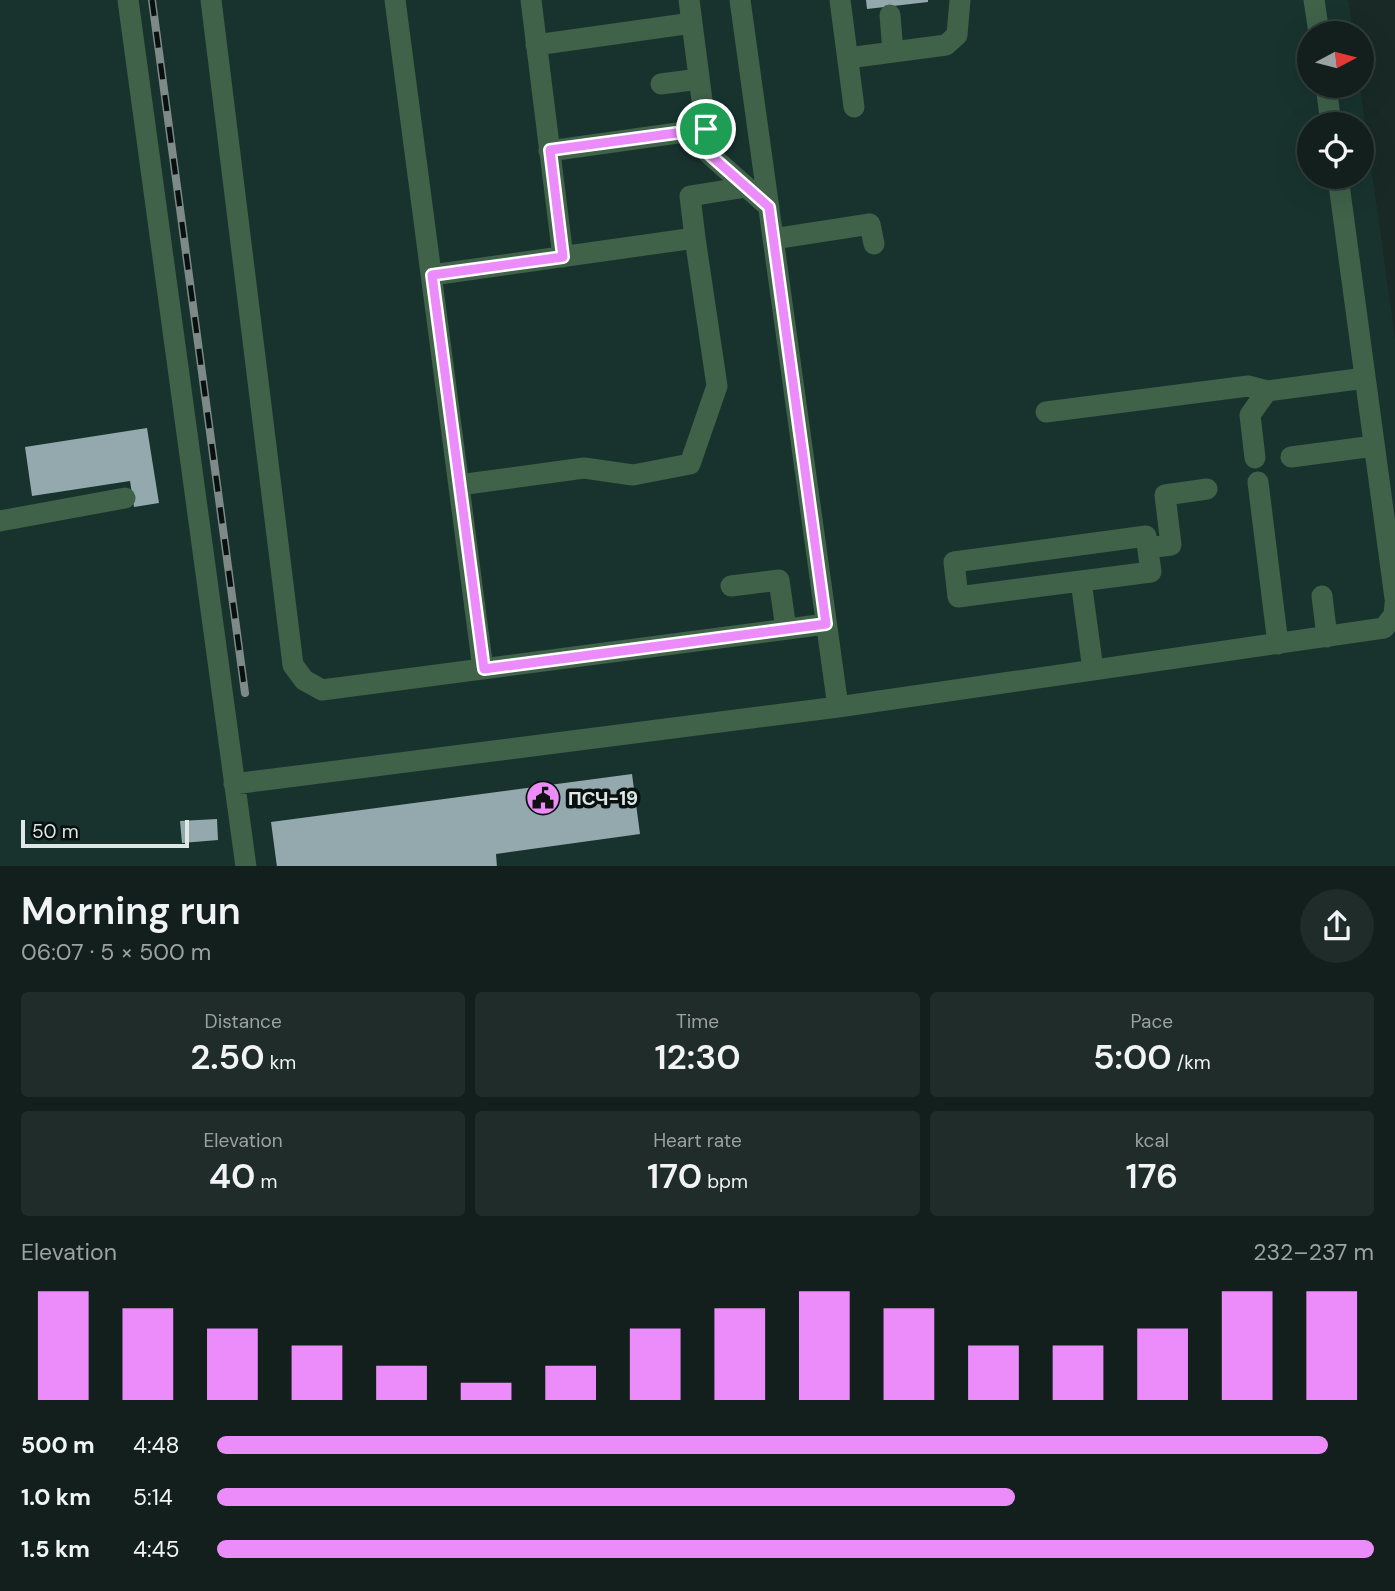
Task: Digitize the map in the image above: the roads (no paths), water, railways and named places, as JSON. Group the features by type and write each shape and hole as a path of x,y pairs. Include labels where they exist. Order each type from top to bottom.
{"lane":[{"path":"128,0 246,866"},
{"path":"211,0 293,665 304,680 322,690 826,624"},
{"path":"396,0 484,669"},
{"path":"531,0 563,257"},
{"path":"689,0 709,154 769,207"},
{"path":"740,0 838,707"},
{"path":"840,0 854,107"},
{"path":"848,58 946,44 957,35 960,0"},
{"path":"1314,0 1317,21"},
{"path":"890,15 893,52"},
{"path":"536,45 692,23"},
{"path":"661,84 699,79"},
{"path":"550,150 706,129"},
{"path":"459,485 584,468 633,475 690,464 717,386 690,196 746,187"},
{"path":"234,784 838,707 1384,628 1394,615 1395,601 1340,189"},
{"path":"773,239 870,224 874,244"},
{"path":"432,275 695,239"},
{"path":"1046,412 1248,386 1267,391 1365,378"},
{"path":"1255,458 1250,415 1267,391"},
{"path":"1291,457 1374,446"},
{"path":"1258,482 1278,644"},
{"path":"1148,548 1171,545 1165,495 1207,489"},
{"path":"0,521 125,498"},
{"path":"1146,536 1151,572 1081,581 958,597 954,562 1146,536"},
{"path":"731,586 779,580 786,629"},
{"path":"1081,581 1093,670"},
{"path":"1322,596 1327,637"}],"railway":[{"path":"152,0 245,693"}],"place":[{"name":"ПСЧ-19","path":"543,798"}]}
